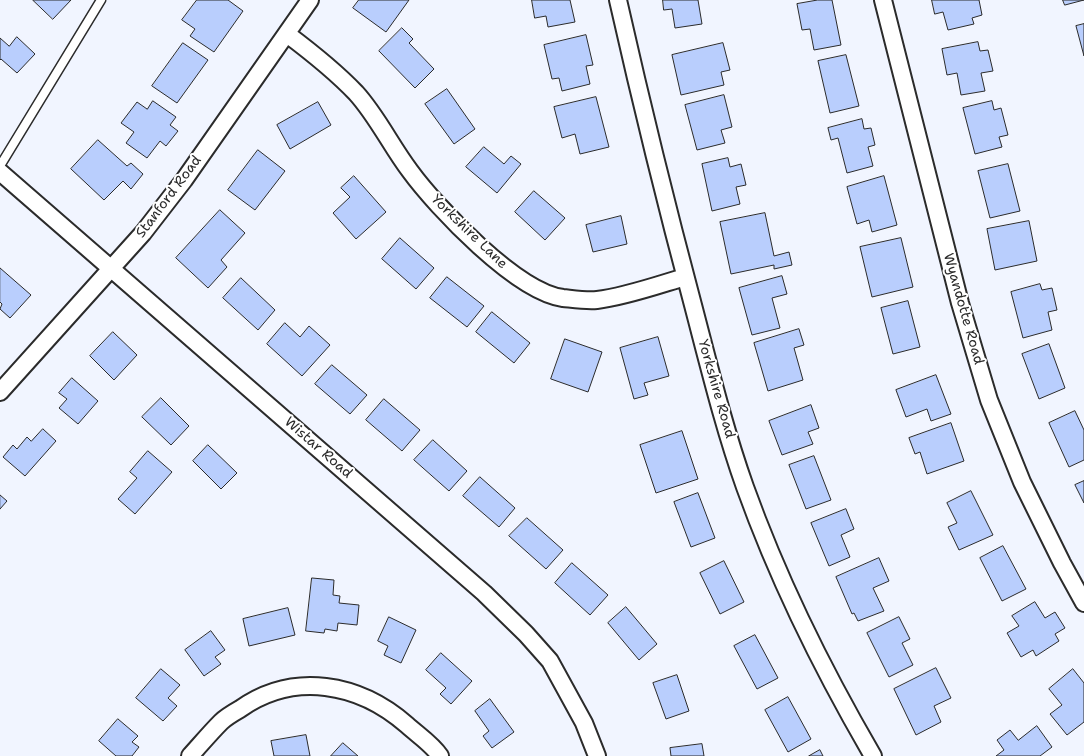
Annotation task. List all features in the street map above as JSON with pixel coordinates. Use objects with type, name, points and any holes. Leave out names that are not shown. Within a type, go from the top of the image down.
[{"type":"street","name":"Stanford Road","points":[[4,381],[144,233],[184,180],[310,0]]},
{"type":"street","name":"Yorkshire Road","points":[[618,0],[685,277],[719,406],[744,486],[765,539],[812,643],[873,756]]},
{"type":"street","name":"Wyandotte Road","points":[[883,0],[960,303],[989,400],[1022,482],[1084,603]]},
{"type":"street","name":"Yorkshire Lane","points":[[287,34],[329,67],[356,94],[410,172],[445,214],[496,262],[528,283],[561,298],[596,300],[685,277]]},
{"type":"street","name":"Wistar Road","points":[[0,172],[469,580],[526,634],[550,661],[584,724],[597,756]]},
{"type":"street","points":[[190,756],[222,721],[248,703],[269,693],[294,686],[323,686],[346,691],[373,701],[398,718],[440,756]]},
{"type":"lane","points":[[0,166],[101,0]]},
{"type":"building","points":[[33,0],[71,0],[53,19]]},
{"type":"building","points":[[197,0],[228,0],[243,11],[214,52],[190,36],[195,29],[182,20]]},
{"type":"building","points":[[359,0],[409,0],[386,32],[353,8]]},
{"type":"building","points":[[532,0],[570,0],[575,22],[548,27],[546,16],[535,18]]},
{"type":"building","points":[[663,0],[698,0],[702,24],[675,28],[672,9],[664,10]]},
{"type":"building","points":[[818,0],[832,0],[841,45],[814,50],[810,29],[802,30],[797,4]]},
{"type":"building","points":[[932,0],[979,0],[982,15],[972,18],[974,24],[948,30],[943,12],[935,14]]},
{"type":"building","points":[[1063,0],[1084,0],[1065,5]]},
{"type":"building","points":[[1084,24],[1084,56],[1076,26]]},
{"type":"building","points":[[402,28],[413,39],[409,43],[434,69],[415,88],[379,51]]},
{"type":"building","points":[[586,35],[593,65],[586,66],[590,84],[562,91],[559,78],[552,79],[544,45]]},
{"type":"building","points":[[17,37],[35,54],[17,73],[0,60],[0,38],[9,46]]},
{"type":"building","points":[[978,42],[980,51],[988,50],[993,71],[981,73],[985,91],[961,95],[957,73],[947,75],[942,49]]},
{"type":"building","points":[[183,43],[208,60],[177,103],[152,86]]},
{"type":"building","points":[[723,43],[730,70],[721,72],[724,85],[681,95],[672,55]]},
{"type":"building","points":[[846,55],[859,106],[830,113],[818,61]]},
{"type":"building","points":[[447,89],[475,129],[454,144],[425,104]]},
{"type":"building","points":[[724,95],[732,127],[721,130],[725,143],[697,150],[685,105]]},
{"type":"building","points":[[596,97],[609,147],[580,154],[575,134],[562,138],[554,107]]},
{"type":"building","points":[[153,101],[176,117],[170,125],[178,131],[166,146],[160,141],[147,158],[126,143],[134,132],[121,123],[137,102],[147,109]]},
{"type":"building","points":[[992,101],[994,110],[1001,108],[1008,135],[999,137],[1002,147],[975,154],[963,108]]},
{"type":"building","points":[[318,102],[331,125],[290,149],[277,125]]},
{"type":"building","points":[[862,119],[864,129],[871,128],[875,145],[868,147],[873,166],[847,173],[838,138],[831,140],[828,128]]},
{"type":"building","points":[[98,140],[127,166],[131,163],[143,174],[131,189],[123,181],[104,200],[71,169]]},
{"type":"building","points":[[484,147],[504,164],[511,156],[521,164],[497,193],[466,167]]},
{"type":"building","points":[[258,150],[285,171],[255,210],[228,190]]},
{"type":"building","points":[[728,158],[730,167],[741,164],[746,185],[736,187],[740,204],[712,211],[702,164]]},
{"type":"building","points":[[1008,164],[1020,211],[990,218],[978,171]]},
{"type":"building","points":[[354,176],[386,212],[356,239],[333,213],[350,197],[341,188]]},
{"type":"building","points":[[884,176],[897,225],[872,232],[869,220],[857,224],[847,187]]},
{"type":"building","points":[[534,191],[565,218],[545,240],[515,212]]},
{"type":"building","points":[[220,210],[245,233],[221,260],[227,267],[208,288],[176,258]]},
{"type":"building","points":[[765,213],[774,256],[789,252],[792,265],[774,269],[774,265],[731,274],[720,222]]},
{"type":"building","points":[[621,216],[627,244],[593,252],[586,225]]},
{"type":"building","points":[[1029,221],[1037,261],[995,270],[987,229]]},
{"type":"building","points":[[400,238],[434,268],[416,289],[382,259]]},
{"type":"building","points":[[901,238],[913,287],[872,297],[860,247]]},
{"type":"building","points":[[0,268],[31,295],[10,318],[0,309],[2,304],[0,302]]},
{"type":"building","points":[[782,276],[787,294],[772,298],[780,328],[752,335],[739,288]]},
{"type":"building","points":[[447,277],[484,306],[467,327],[430,298]]},
{"type":"building","points":[[241,278],[275,310],[258,330],[223,298]]},
{"type":"building","points":[[1040,284],[1042,290],[1052,288],[1057,310],[1048,312],[1052,330],[1023,338],[1011,292]]},
{"type":"building","points":[[908,301],[920,347],[893,354],[881,308]]},
{"type":"building","points":[[492,312],[530,343],[514,363],[476,332]]},
{"type":"building","points":[[285,323],[300,337],[309,326],[330,345],[302,376],[267,344]]},
{"type":"building","points":[[799,329],[804,345],[794,348],[803,380],[768,391],[754,343]]},
{"type":"building","points":[[113,332],[137,355],[114,380],[90,356]]},
{"type":"building","points":[[658,337],[669,376],[644,383],[648,395],[634,399],[620,348]]},
{"type":"building","points":[[565,339],[602,352],[588,392],[551,379]]},
{"type":"building","points":[[1049,344],[1065,388],[1039,399],[1022,354]]},
{"type":"building","points":[[332,365],[367,395],[350,414],[315,384]]},
{"type":"building","points":[[936,375],[951,414],[931,421],[927,409],[906,417],[896,390]]},
{"type":"building","points":[[72,378],[98,401],[78,424],[59,408],[67,399],[59,393]]},
{"type":"building","points":[[161,398],[189,426],[171,445],[142,417]]},
{"type":"building","points":[[384,399],[420,430],[402,451],[366,420]]},
{"type":"building","points":[[811,405],[819,428],[808,432],[813,444],[782,455],[769,421]]},
{"type":"building","points":[[1075,411],[1084,430],[1084,460],[1069,467],[1049,423]]},
{"type":"building","points":[[951,423],[964,461],[927,474],[920,452],[915,454],[909,438]]},
{"type":"building","points":[[43,429],[56,441],[25,476],[3,457],[13,445],[17,449],[27,437],[31,441]]},
{"type":"building","points":[[682,431],[698,479],[656,493],[640,445]]},
{"type":"building","points":[[433,440],[467,471],[449,491],[414,460]]},
{"type":"building","points":[[208,445],[237,473],[221,489],[193,461]]},
{"type":"building","points":[[148,451],[172,472],[135,514],[118,499],[137,478],[130,472]]},
{"type":"building","points":[[814,456],[831,500],[806,509],[789,465]]},
{"type":"building","points":[[480,477],[515,508],[499,527],[463,496]]},
{"type":"building","points":[[1084,481],[1084,503],[1075,485]]},
{"type":"building","points":[[971,491],[993,535],[959,550],[948,527],[957,523],[947,503]]},
{"type":"building","points":[[698,493],[715,538],[691,547],[674,502]]},
{"type":"building","points":[[0,495],[7,501],[0,509]]},
{"type":"building","points":[[846,509],[854,529],[841,535],[850,557],[829,566],[811,523]]},
{"type":"building","points":[[527,518],[563,550],[546,569],[509,536]]},
{"type":"building","points":[[1003,546],[1026,589],[1002,601],[980,558]]},
{"type":"building","points":[[879,558],[889,581],[873,588],[884,611],[858,621],[854,613],[852,614],[836,577]]},
{"type":"building","points":[[724,561],[744,602],[720,614],[700,573]]},
{"type":"building","points":[[572,563],[608,595],[590,615],[555,583]]},
{"type":"building","points":[[312,578],[334,580],[333,595],[340,596],[339,603],[359,605],[357,625],[338,623],[337,631],[325,629],[324,633],[306,631]]},
{"type":"building","points":[[1035,602],[1045,618],[1055,612],[1065,628],[1055,634],[1059,641],[1036,656],[1033,650],[1021,657],[1007,633],[1019,626],[1012,616]]},
{"type":"building","points":[[626,607],[657,644],[639,660],[608,623]]},
{"type":"building","points":[[288,608],[295,635],[249,646],[243,619]]},
{"type":"building","points":[[389,617],[416,630],[401,663],[384,655],[388,646],[378,641]]},
{"type":"building","points":[[899,617],[910,639],[902,643],[913,665],[889,677],[867,633]]},
{"type":"building","points":[[211,631],[225,650],[215,657],[221,664],[204,676],[185,650]]},
{"type":"building","points":[[755,635],[778,678],[757,689],[734,646]]},
{"type":"building","points":[[441,653],[472,681],[451,704],[440,694],[446,688],[426,670]]},
{"type":"building","points":[[936,668],[951,698],[934,706],[941,722],[916,735],[894,689]]},
{"type":"building","points":[[161,669],[180,685],[168,698],[177,706],[163,721],[136,698]]},
{"type":"building","points":[[1073,669],[1084,683],[1084,722],[1067,735],[1050,714],[1062,705],[1049,689]]},
{"type":"building","points":[[677,675],[689,711],[666,719],[653,683]]},
{"type":"building","points":[[788,697],[811,739],[788,752],[765,710]]},
{"type":"building","points":[[490,699],[514,732],[492,748],[483,736],[489,731],[475,711]]},
{"type":"building","points":[[118,719],[138,736],[132,742],[139,747],[132,756],[116,756],[99,741]]},
{"type":"building","points":[[1037,726],[1052,747],[1040,756],[996,756],[1004,750],[997,740],[1010,730],[1018,740]]},
{"type":"building","points":[[306,735],[310,756],[274,756],[271,741]]},
{"type":"building","points":[[343,743],[358,756],[331,756]]},
{"type":"building","points":[[702,744],[704,756],[671,756],[670,748]]},
{"type":"building","points":[[820,750],[823,756],[809,756]]}]
